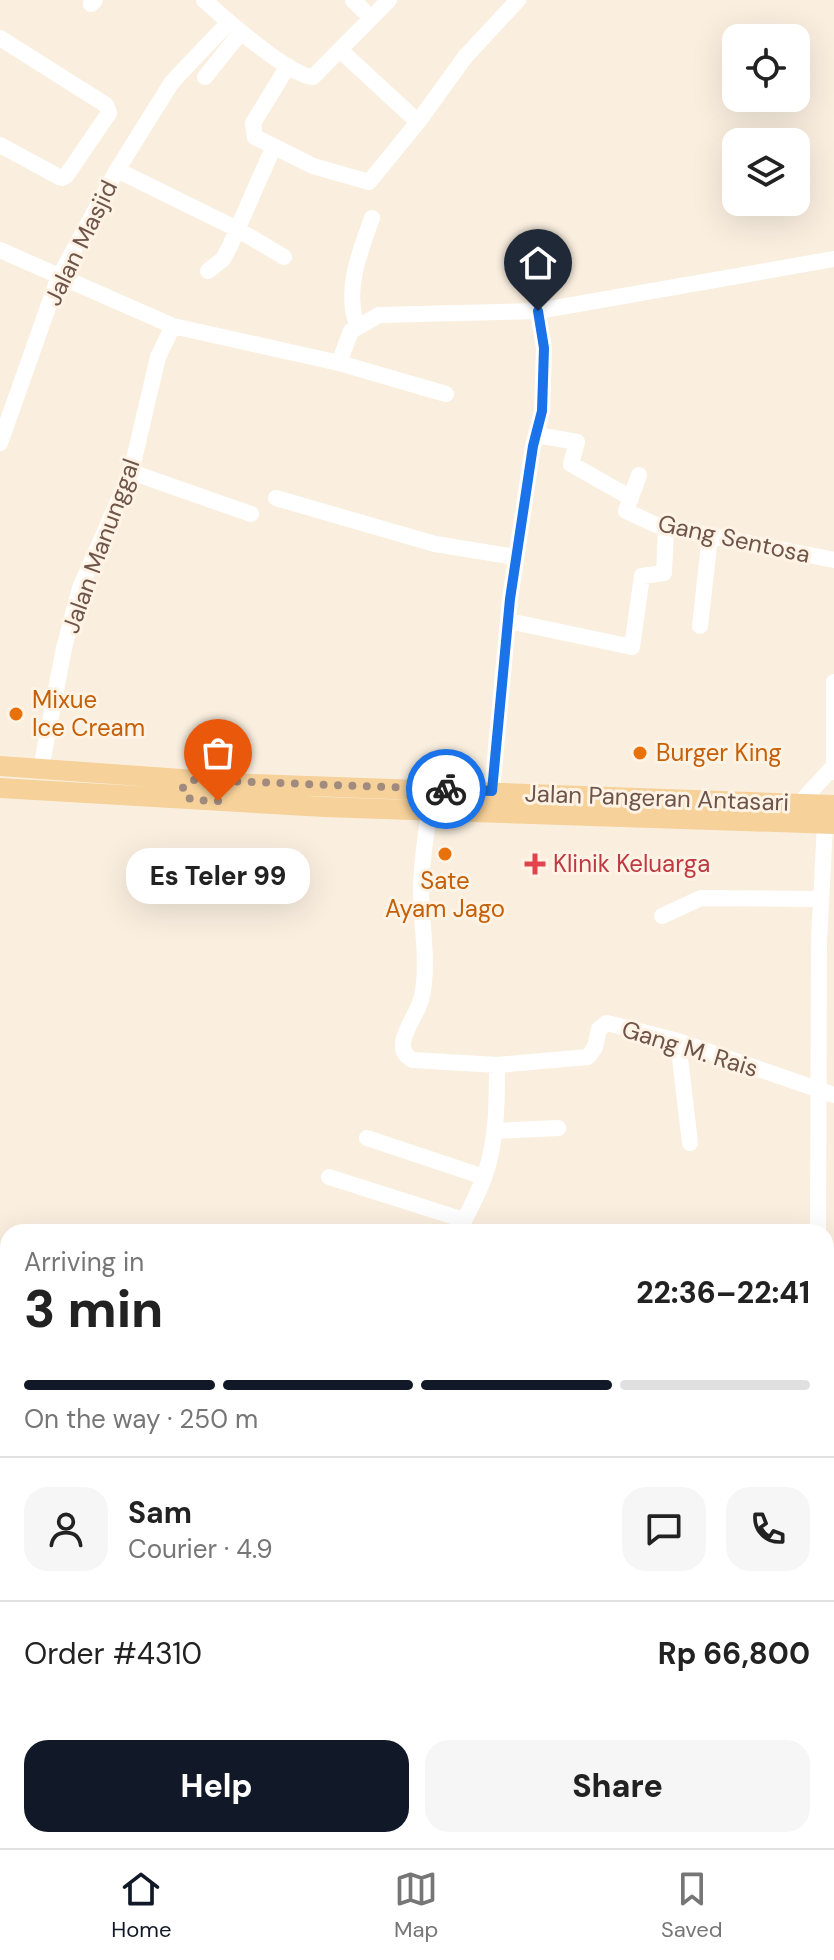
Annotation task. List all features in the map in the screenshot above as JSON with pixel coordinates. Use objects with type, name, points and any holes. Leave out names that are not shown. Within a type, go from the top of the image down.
[{"type":"main road","name":"Jalan Pangeran Antasari","points":[[0,766],[41,769],[167,789]]},
{"type":"main road","name":"Jalan Pangeran Antasari","points":[[0,788],[492,791],[799,804],[831,818]]},
{"type":"main road","name":"Jalan Pangeran Antasari","points":[[193,790],[429,810],[831,818]]},
{"type":"street","points":[[204,0],[300,75],[313,77],[389,0]]},
{"type":"street","points":[[353,0],[371,18]]},
{"type":"street","points":[[288,66],[253,123],[255,137],[313,166],[369,182],[465,57],[518,0]]},
{"type":"street","points":[[205,77],[235,27]]},
{"type":"street","points":[[117,170],[172,82],[235,27]]},
{"type":"street","points":[[0,38],[106,105],[109,113],[66,176],[61,178],[0,145]]},
{"type":"street","points":[[340,50],[418,122]]},
{"type":"street","points":[[208,271],[223,259],[273,148]]},
{"type":"street","name":"Jalan Masjid","points":[[0,443],[58,279],[117,170],[237,229],[284,257]]},
{"type":"street","points":[[357,325],[352,311],[353,280],[372,218]]},
{"type":"street","points":[[0,250],[58,279],[173,326],[339,363],[446,394]]},
{"type":"street","points":[[339,363],[346,340],[357,325],[379,315],[538,311],[834,259]]},
{"type":"street","points":[[492,791],[516,557],[542,411],[544,369],[538,311]]},
{"type":"street","name":"Jalan Manunggal","points":[[41,769],[64,648],[80,588],[131,472],[158,357],[173,326]]},
{"type":"street","points":[[536,435],[577,442],[571,464],[631,498]]},
{"type":"street","points":[[131,472],[251,514]]},
{"type":"street","name":"Gang Sentosa","points":[[639,475],[626,511],[632,516],[666,527],[834,560]]},
{"type":"street","points":[[276,498],[435,544],[516,557]]},
{"type":"street","points":[[509,621],[632,647],[642,576],[664,573],[666,527]]},
{"type":"street","points":[[700,626],[710,536]]},
{"type":"street","points":[[799,804],[833,770],[834,682]]},
{"type":"street","name":"Gang M. Rais","points":[[429,810],[421,887],[423,994],[401,1049],[413,1060],[497,1065],[588,1057],[595,1047],[599,1029],[607,1023],[678,1041],[834,1095]]},
{"type":"street","points":[[818,1224],[817,1090],[827,943],[821,899],[831,818]]},
{"type":"street","points":[[662,916],[701,898],[821,899]]},
{"type":"street","points":[[678,1041],[690,1143]]},
{"type":"street","points":[[462,1224],[484,1177],[495,1131],[497,1065]]},
{"type":"street","points":[[495,1131],[558,1128]]},
{"type":"street","points":[[367,1138],[484,1177]]},
{"type":"street","points":[[329,1177],[456,1224]]},
{"type":"way so far","points":[[218,801],[189,799],[181,791],[188,781],[193,780],[446,789]]},
{"type":"place","name":"Mixue Ice Cream","points":[[16,714]]},
{"type":"place","name":"Burger King","points":[[640,753]]},
{"type":"place","name":"Es Teler 99","points":[[218,801]]},
{"type":"place","name":"Sate Ayam Jago","points":[[445,854]]},
{"type":"place","name":"Klinik Keluarga","points":[[535,864]]},
{"type":"route","points":[[446,789],[492,791],[510,599],[525,493],[542,411],[544,348],[538,311]]}]
